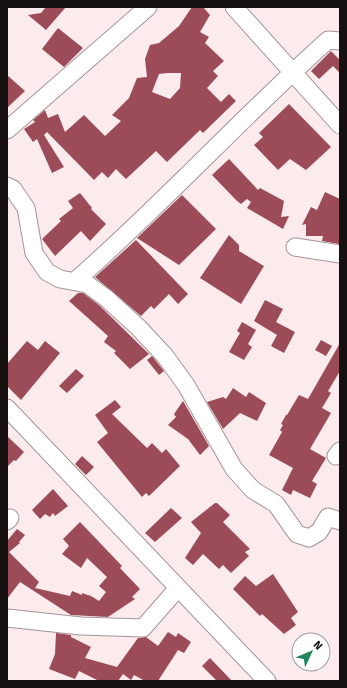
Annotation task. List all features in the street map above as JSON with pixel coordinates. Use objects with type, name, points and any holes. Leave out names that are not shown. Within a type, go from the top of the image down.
[{"type":"street","points":[[7,130],[148,7]]},
{"type":"street","points":[[234,7],[291,73],[340,125]]},
{"type":"street","points":[[75,281],[127,235],[291,73],[328,40],[340,41]]},
{"type":"street","points":[[7,186],[13,188],[26,208],[34,253],[47,272],[60,279],[87,284],[106,298],[166,356],[186,385],[234,469],[253,490],[276,504],[297,534],[309,538],[319,532],[328,516],[340,521]]},
{"type":"street","points":[[295,247],[340,254]]},
{"type":"street","points":[[7,408],[267,681]]},
{"type":"street","points":[[7,618],[81,626],[143,628],[178,588]]},
{"type":"building","points":[[46,7],[66,7],[46,30],[28,15],[41,13]]},
{"type":"building","points":[[192,7],[203,7],[210,15],[200,32],[209,37],[205,43],[224,61],[213,71],[218,76],[207,88],[221,102],[229,94],[236,101],[203,133],[200,130],[167,162],[156,151],[126,179],[116,169],[108,178],[102,172],[94,180],[47,132],[44,135],[64,167],[52,173],[37,139],[33,142],[24,129],[35,122],[33,120],[45,110],[48,118],[58,114],[65,132],[84,115],[105,136],[121,121],[112,115],[129,98],[137,78],[147,77],[145,59],[150,45],[159,43],[179,26]],"holes":[[[181,73],[180,88],[170,99],[152,92],[159,74]]]},
{"type":"building","points":[[58,28],[83,48],[64,67],[42,49]]},
{"type":"building","points":[[331,51],[340,60],[340,73],[333,66],[319,79],[311,71]]},
{"type":"building","points":[[7,75],[25,91],[7,108]]},
{"type":"building","points":[[289,104],[331,147],[306,170],[290,159],[278,170],[254,145],[263,137],[259,133]]},
{"type":"building","points":[[229,159],[258,190],[260,188],[284,201],[281,217],[289,216],[283,229],[247,208],[251,202],[247,199],[241,204],[212,175]]},
{"type":"building","points":[[325,192],[340,199],[339,244],[322,241],[323,236],[306,236],[306,224],[302,225],[311,207],[317,210]]},
{"type":"building","points":[[80,193],[92,208],[91,209],[106,224],[90,241],[81,231],[55,256],[42,239],[61,221],[59,219],[73,208],[68,201]]},
{"type":"building","points":[[182,195],[216,229],[179,265],[137,238]]},
{"type":"building","points":[[229,235],[239,245],[239,251],[264,266],[241,304],[200,278]]},
{"type":"building","points":[[136,240],[188,294],[178,304],[169,294],[154,309],[151,306],[141,316],[95,277]]},
{"type":"building","points":[[78,293],[83,293],[100,306],[149,354],[130,369],[114,353],[116,351],[104,342],[108,336],[69,301]]},
{"type":"building","points":[[265,300],[283,309],[276,322],[295,332],[284,353],[271,346],[277,335],[254,321]]},
{"type":"building","points":[[242,322],[256,330],[248,344],[252,347],[244,360],[229,352],[240,333],[237,331]]},
{"type":"building","points":[[321,340],[332,346],[326,356],[315,350]]},
{"type":"building","points":[[27,341],[38,350],[45,341],[60,353],[21,400],[7,386],[7,364]]},
{"type":"building","points":[[340,343],[340,371],[328,391],[331,393],[322,408],[331,413],[310,449],[326,458],[312,481],[317,484],[310,498],[293,490],[291,495],[282,490],[293,468],[269,455],[282,432],[280,430],[283,425],[281,424],[286,415],[299,395],[308,399]]},
{"type":"building","points":[[152,356],[164,371],[159,375],[147,360]]},
{"type":"building","points":[[76,369],[84,376],[67,393],[59,386]]},
{"type":"building","points":[[233,388],[246,397],[249,392],[266,403],[257,421],[240,413],[223,429],[207,402],[223,397],[226,399]]},
{"type":"building","points":[[115,400],[121,407],[112,414],[147,448],[152,443],[162,453],[166,449],[180,466],[149,496],[146,493],[142,497],[97,442],[108,433],[95,415]]},
{"type":"building","points":[[183,401],[209,446],[200,455],[188,439],[168,425],[176,417],[174,414]]},
{"type":"building","points":[[7,436],[24,452],[16,461],[14,460],[7,467]]},
{"type":"building","points":[[82,456],[94,467],[86,475],[75,464]]},
{"type":"building","points":[[53,489],[68,506],[55,516],[53,513],[50,517],[45,514],[40,519],[32,510]]},
{"type":"building","points":[[217,503],[230,515],[223,522],[250,549],[245,552],[249,556],[231,573],[223,565],[219,569],[203,554],[193,565],[185,558],[201,533],[191,522]]},
{"type":"building","points":[[171,508],[182,518],[155,542],[145,533]]},
{"type":"building","points":[[80,522],[122,566],[120,568],[140,589],[132,597],[135,599],[108,617],[71,615],[20,582],[7,599],[7,541],[17,529],[25,535],[19,542],[20,543],[9,552],[39,582],[35,588],[70,596],[72,591],[82,595],[82,593],[99,601],[106,592],[99,586],[107,577],[87,558],[81,568],[62,554],[69,546],[63,539]]},
{"type":"building","points":[[273,574],[298,612],[291,618],[296,625],[284,634],[262,614],[260,616],[233,589],[245,576],[256,586]]},
{"type":"building","points":[[168,632],[176,637],[178,633],[191,642],[184,653],[178,650],[158,681],[145,681],[134,675],[131,680],[123,674],[118,681],[99,681],[79,671],[75,679],[49,669],[55,654],[56,633],[71,635],[71,637],[91,647],[85,658],[117,667],[138,638],[146,637],[158,646]]},
{"type":"building","points":[[210,658],[232,681],[217,681],[202,666]]}]
